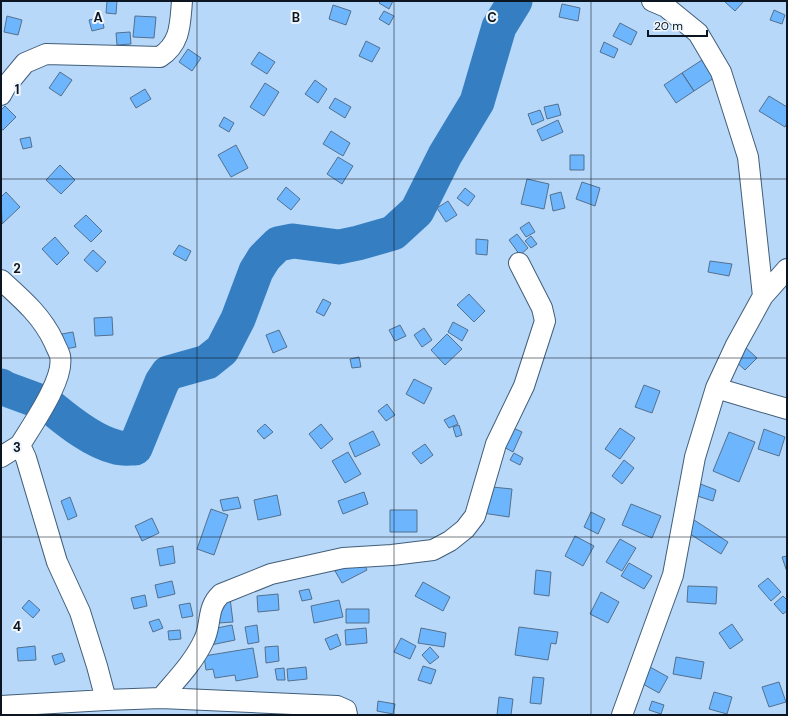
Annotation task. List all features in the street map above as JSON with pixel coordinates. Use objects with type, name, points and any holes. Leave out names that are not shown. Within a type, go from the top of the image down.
[{"type":"street","points":[[1,95],[6,86],[25,63],[46,54],[160,57],[170,51],[179,34],[182,1]]},
{"type":"street","points":[[652,1],[666,7],[698,33],[721,72],[748,157],[763,296]]},
{"type":"street","points":[[161,698],[198,651],[205,639],[212,607],[215,600],[221,594],[271,574],[343,558],[392,555],[433,550],[450,542],[465,530],[475,516],[496,444],[524,386],[545,321],[542,308],[519,263]]},
{"type":"street","points":[[622,715],[673,575],[695,457],[716,388],[736,345],[763,296],[787,269]]},
{"type":"street","points":[[1,280],[34,310],[49,330],[60,357],[58,375],[41,412],[20,445],[1,457]]},
{"type":"street","points":[[716,388],[787,409]]},
{"type":"street","points":[[20,445],[26,458],[57,562],[80,612],[106,700]]},
{"type":"street","points":[[1,706],[161,698],[337,706],[346,710],[346,715]]},
{"type":"building","points":[[107,1],[117,1],[116,14],[106,13]]},
{"type":"building","points":[[381,1],[393,1],[389,9],[379,3]]},
{"type":"building","points":[[724,1],[744,1],[735,11]]},
{"type":"building","points":[[562,4],[580,8],[578,21],[559,17]]},
{"type":"building","points":[[333,5],[351,11],[346,25],[329,19]]},
{"type":"building","points":[[774,10],[785,15],[782,24],[770,20]]},
{"type":"building","points":[[384,11],[394,16],[389,25],[379,19]]},
{"type":"building","points":[[7,16],[22,20],[18,35],[4,32]]},
{"type":"building","points":[[135,16],[156,17],[154,38],[133,37]]},
{"type":"building","points":[[102,17],[104,28],[92,31],[89,20]]},
{"type":"building","points":[[620,23],[637,32],[631,45],[613,36]]},
{"type":"building","points":[[130,32],[131,44],[117,45],[116,33]]},
{"type":"building","points":[[366,41],[380,48],[372,62],[359,56]]},
{"type":"building","points":[[604,42],[618,49],[614,58],[600,52]]},
{"type":"building","points":[[188,49],[201,58],[192,71],[179,62]]},
{"type":"building","points":[[259,52],[275,62],[267,74],[251,64]]},
{"type":"building","points":[[702,60],[714,78],[694,91],[682,73]]},
{"type":"building","points":[[60,72],[72,80],[61,96],[49,88]]},
{"type":"building","points":[[682,73],[694,91],[676,103],[664,85]]},
{"type":"building","points":[[315,80],[327,89],[318,103],[305,94]]},
{"type":"building","points":[[265,83],[279,92],[264,116],[250,107]]},
{"type":"building","points":[[145,89],[151,99],[136,108],[130,98]]},
{"type":"building","points":[[769,96],[787,107],[787,123],[785,127],[759,111]]},
{"type":"building","points":[[335,98],[351,107],[345,118],[329,108]]},
{"type":"building","points":[[558,104],[561,115],[547,119],[544,107]]},
{"type":"building","points":[[5,106],[16,117],[3,130],[1,129],[1,110]]},
{"type":"building","points":[[540,110],[544,120],[532,125],[528,114]]},
{"type":"building","points":[[224,117],[234,123],[229,132],[219,126]]},
{"type":"building","points":[[558,120],[563,132],[542,141],[537,130]]},
{"type":"building","points":[[331,131],[350,143],[343,156],[323,144]]},
{"type":"building","points":[[30,137],[32,147],[23,149],[20,139]]},
{"type":"building","points":[[236,145],[248,168],[231,177],[218,155]]},
{"type":"building","points":[[570,155],[584,155],[584,170],[570,170]]},
{"type":"building","points":[[338,157],[353,166],[342,184],[327,174]]},
{"type":"building","points":[[60,165],[75,180],[61,194],[46,180]]},
{"type":"building","points":[[527,179],[549,184],[544,209],[521,204]]},
{"type":"building","points":[[582,182],[600,188],[595,206],[576,199]]},
{"type":"building","points":[[286,187],[300,199],[291,210],[277,199]]},
{"type":"building","points":[[465,188],[475,196],[468,206],[457,198]]},
{"type":"building","points":[[6,192],[20,207],[2,224],[1,197]]},
{"type":"building","points":[[561,192],[565,208],[553,211],[550,195]]},
{"type":"building","points":[[448,201],[457,215],[446,222],[437,208]]},
{"type":"building","points":[[86,215],[102,231],[91,242],[74,226]]},
{"type":"building","points":[[529,222],[535,232],[526,237],[520,228]]},
{"type":"building","points":[[517,234],[528,248],[520,255],[509,240]]},
{"type":"building","points":[[531,236],[537,244],[531,248],[525,241]]},
{"type":"building","points":[[55,237],[69,253],[57,265],[42,249]]},
{"type":"building","points":[[476,239],[488,240],[487,255],[476,254]]},
{"type":"building","points":[[179,245],[191,251],[186,261],[173,254]]},
{"type":"building","points":[[93,250],[106,262],[97,272],[84,260]]},
{"type":"building","points":[[710,261],[732,264],[729,276],[708,272]]},
{"type":"building","points":[[469,294],[485,311],[474,322],[457,305]]},
{"type":"building","points":[[323,299],[331,303],[324,316],[316,312]]},
{"type":"building","points":[[112,317],[113,335],[95,336],[94,318]]},
{"type":"building","points":[[453,322],[468,330],[462,341],[448,332]]},
{"type":"building","points":[[400,325],[406,336],[395,341],[389,330]]},
{"type":"building","points":[[424,328],[432,340],[422,347],[414,335]]},
{"type":"building","points":[[279,330],[287,347],[273,353],[266,335]]},
{"type":"building","points":[[73,332],[76,347],[65,349],[62,334]]},
{"type":"building","points":[[447,334],[462,349],[445,365],[431,350]]},
{"type":"building","points":[[744,346],[757,358],[745,370],[733,359]]},
{"type":"building","points":[[359,357],[361,367],[352,368],[350,359]]},
{"type":"building","points":[[414,379],[432,388],[424,404],[406,394]]},
{"type":"building","points":[[644,385],[660,391],[652,413],[635,407]]},
{"type":"building","points":[[387,404],[395,415],[386,421],[378,411]]},
{"type":"building","points":[[454,415],[458,424],[449,428],[444,420]]},
{"type":"building","points":[[265,424],[273,432],[264,439],[257,431]]},
{"type":"building","points":[[321,424],[333,439],[321,449],[309,434]]},
{"type":"building","points":[[459,425],[462,435],[456,437],[453,427]]},
{"type":"building","points":[[509,426],[522,432],[513,452],[500,445]]},
{"type":"building","points":[[620,428],[635,438],[620,459],[605,449]]},
{"type":"building","points":[[764,429],[785,437],[779,456],[758,449]]},
{"type":"building","points":[[373,431],[380,445],[355,457],[349,443]]},
{"type":"building","points":[[729,432],[755,442],[739,482],[713,471]]},
{"type":"building","points":[[425,444],[433,455],[421,464],[412,453]]},
{"type":"building","points":[[348,452],[361,474],[345,483],[332,461]]},
{"type":"building","points":[[514,453],[523,458],[520,465],[510,460]]},
{"type":"building","points":[[624,460],[634,468],[622,484],[612,476]]},
{"type":"building","points":[[698,483],[716,490],[713,501],[694,495]]},
{"type":"building","points":[[492,487],[512,489],[509,517],[483,513],[484,501],[490,502]]},
{"type":"building","points":[[364,492],[368,504],[343,514],[338,501]]},
{"type":"building","points":[[277,495],[281,515],[258,520],[254,500]]},
{"type":"building","points":[[70,497],[77,516],[68,520],[61,501]]},
{"type":"building","points":[[238,497],[241,508],[223,511],[220,500]]},
{"type":"building","points":[[631,504],[661,516],[652,538],[622,525]]},
{"type":"building","points":[[211,509],[228,515],[214,555],[197,549]]},
{"type":"building","points":[[390,510],[417,510],[417,532],[390,532]]},
{"type":"building","points":[[591,512],[605,519],[598,534],[584,527]]},
{"type":"building","points":[[152,518],[159,533],[142,541],[135,526]]},
{"type":"building","points":[[691,518],[728,542],[721,554],[684,530]]},
{"type":"building","points":[[575,536],[594,546],[583,566],[565,556]]},
{"type":"building","points":[[620,539],[636,548],[622,571],[606,562]]},
{"type":"building","points":[[173,546],[175,563],[160,566],[157,549]]},
{"type":"building","points":[[787,556],[787,572],[782,557]]},
{"type":"building","points":[[361,558],[367,570],[342,583],[335,571]]},
{"type":"building","points":[[629,563],[652,576],[644,589],[621,576]]},
{"type":"building","points":[[536,570],[551,572],[549,596],[534,594]]},
{"type":"building","points":[[768,578],[781,592],[771,601],[758,586]]},
{"type":"building","points":[[172,581],[175,594],[158,598],[155,585]]},
{"type":"building","points":[[423,582],[450,597],[443,611],[415,596]]},
{"type":"building","points":[[688,586],[717,587],[716,604],[687,602]]},
{"type":"building","points":[[309,589],[312,599],[302,601],[299,591]]},
{"type":"building","points":[[601,592],[619,602],[608,623],[590,614]]},
{"type":"building","points":[[278,594],[279,610],[258,612],[257,596]]},
{"type":"building","points":[[145,595],[147,606],[134,609],[131,598]]},
{"type":"building","points":[[783,596],[787,600],[787,611],[783,614],[774,604]]},
{"type":"building","points":[[230,598],[233,622],[219,623],[219,599]]},
{"type":"building","points":[[29,600],[40,610],[33,618],[22,608]]},
{"type":"building","points":[[339,600],[343,617],[314,623],[311,606]]},
{"type":"building","points":[[190,603],[193,616],[182,618],[179,605]]},
{"type":"building","points":[[346,609],[369,609],[369,623],[346,623]]},
{"type":"building","points":[[159,619],[163,628],[153,632],[149,622]]},
{"type":"building","points":[[732,624],[743,640],[730,649],[719,633]]},
{"type":"building","points":[[232,625],[235,640],[211,645],[207,630]]},
{"type":"building","points":[[257,625],[259,642],[248,644],[245,627]]},
{"type":"building","points":[[519,627],[558,632],[556,644],[551,643],[548,660],[515,655]]},
{"type":"building","points":[[366,628],[367,643],[346,645],[345,630]]},
{"type":"building","points":[[421,628],[446,633],[444,647],[418,643]]},
{"type":"building","points":[[180,630],[181,639],[169,640],[168,631]]},
{"type":"building","points":[[337,634],[341,645],[330,650],[325,639]]},
{"type":"building","points":[[401,638],[416,646],[410,659],[394,652]]},
{"type":"building","points":[[35,646],[36,660],[18,661],[17,648]]},
{"type":"building","points":[[278,646],[279,661],[266,663],[265,647]]},
{"type":"building","points":[[430,647],[439,657],[430,664],[422,655]]},
{"type":"building","points":[[253,648],[258,677],[236,681],[235,675],[215,678],[213,669],[206,670],[204,656]]},
{"type":"building","points":[[62,653],[65,661],[55,665],[52,656]]},
{"type":"building","points":[[676,657],[704,662],[701,679],[673,674]]},
{"type":"building","points":[[423,666],[436,670],[431,684],[418,680]]},
{"type":"building","points":[[306,667],[307,679],[288,681],[287,669]]},
{"type":"building","points":[[650,667],[668,677],[659,693],[641,683]]},
{"type":"building","points":[[284,668],[285,680],[277,680],[275,669]]},
{"type":"building","points":[[533,677],[544,678],[541,704],[530,703]]},
{"type":"building","points":[[779,682],[786,702],[769,707],[762,687]]},
{"type":"building","points":[[714,692],[732,697],[727,714],[709,709]]},
{"type":"building","points":[[499,697],[513,699],[511,715],[497,715]]},
{"type":"building","points":[[378,701],[395,704],[393,714],[377,711]]},
{"type":"building","points":[[652,701],[664,705],[661,714],[649,710]]},
{"type":"waterway","points":[[52,408],[74,426],[99,441],[118,448],[135,448],[162,382],[168,373],[207,362],[222,350],[238,319],[256,271],[264,258],[278,244],[293,241],[339,247],[393,233],[417,211],[445,155],[477,102],[499,27],[515,1]]},
{"type":"waterway","points":[[1,386],[36,400]]}]
